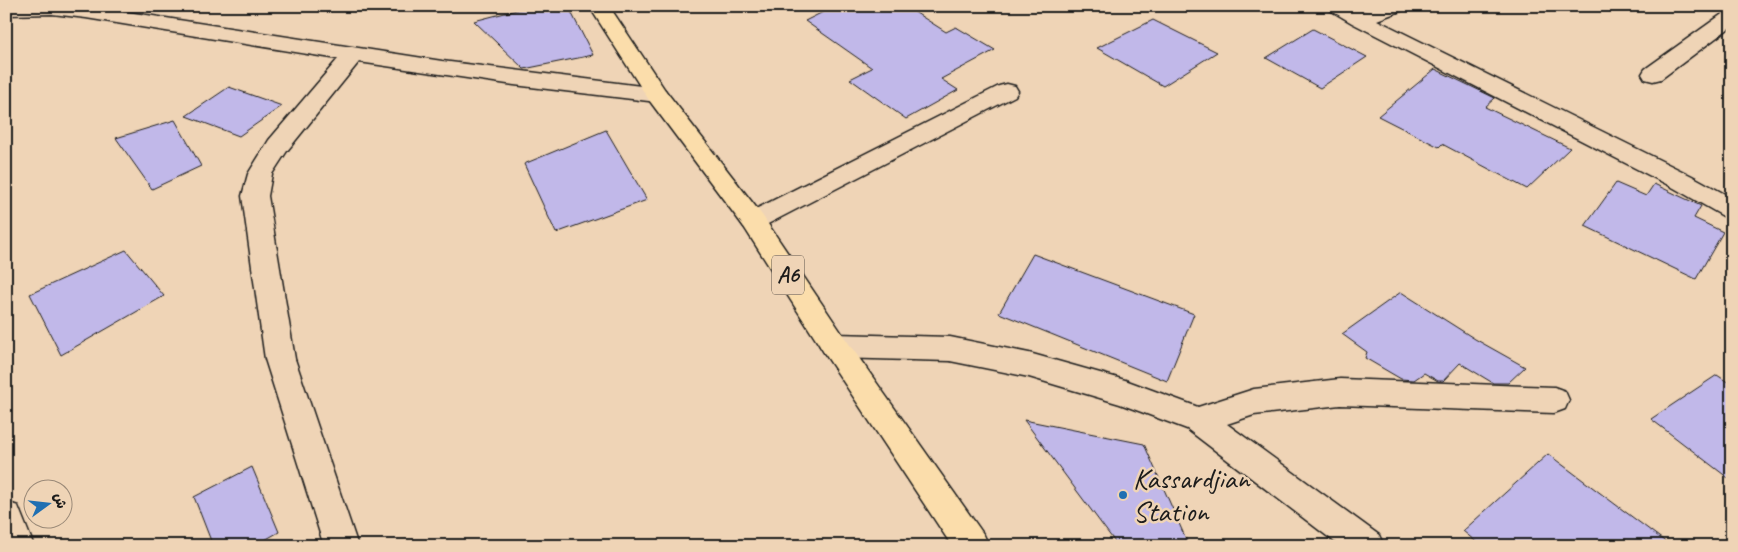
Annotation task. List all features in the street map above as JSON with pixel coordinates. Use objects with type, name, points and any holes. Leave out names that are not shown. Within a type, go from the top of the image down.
[{"type":"highway","name":"A6","points":[[599,6],[657,95],[753,221],[835,346],[972,546]]},
{"type":"street","points":[[1337,6],[1359,20],[1683,182],[1732,210]]},
{"type":"street","points":[[1359,20],[1396,6]]},
{"type":"street","points":[[6,9],[52,8],[86,12],[562,86],[657,95]]},
{"type":"street","points":[[1653,74],[1732,16]]},
{"type":"street","points":[[340,546],[280,359],[256,196],[260,174],[278,146],[353,55]]},
{"type":"street","points":[[753,221],[1007,91]]},
{"type":"street","points":[[835,346],[950,349],[1029,365],[1124,393],[1198,420],[1367,546]]},
{"type":"street","points":[[1198,420],[1254,402],[1340,392],[1554,400]]},
{"type":"street","points":[[6,517],[17,546]]},
{"type":"building","points":[[532,6],[568,6],[593,55],[524,69],[474,21]]},
{"type":"building","points":[[835,6],[905,6],[946,32],[956,27],[995,50],[941,79],[958,90],[906,119],[850,79],[872,68],[805,21]]},
{"type":"building","points":[[1153,20],[1217,52],[1163,86],[1097,48]]},
{"type":"building","points":[[1313,29],[1367,57],[1320,88],[1266,58]]},
{"type":"building","points":[[1435,69],[1495,98],[1485,107],[1570,148],[1527,189],[1442,144],[1439,147],[1378,116]]},
{"type":"building","points":[[229,87],[282,106],[239,136],[186,116]]},
{"type":"building","points":[[175,120],[201,166],[152,189],[116,138]]},
{"type":"building","points":[[606,130],[647,200],[556,233],[524,164]]},
{"type":"building","points":[[1616,183],[1646,196],[1654,184],[1701,206],[1694,218],[1723,232],[1696,279],[1585,226]]},
{"type":"building","points":[[126,250],[164,296],[61,355],[30,294]]},
{"type":"building","points":[[1033,254],[1194,314],[1167,381],[999,313]]},
{"type":"building","points":[[1401,292],[1475,339],[1525,367],[1508,383],[1493,383],[1460,363],[1443,381],[1438,381],[1424,373],[1414,380],[1401,379],[1365,358],[1367,352],[1342,334]]},
{"type":"building","points":[[1717,375],[1732,385],[1732,481],[1651,419]]},
{"type":"building","name":"Kassardjian Station","points":[[1024,420],[1144,444],[1189,546],[1118,546]]},
{"type":"building","points":[[1548,454],[1671,546],[1481,546],[1463,531]]},
{"type":"building","points":[[252,467],[279,532],[254,546],[213,546],[194,497]]},
{"type":"place","name":"Kassardjian Station","points":[[1123,495]]}]
